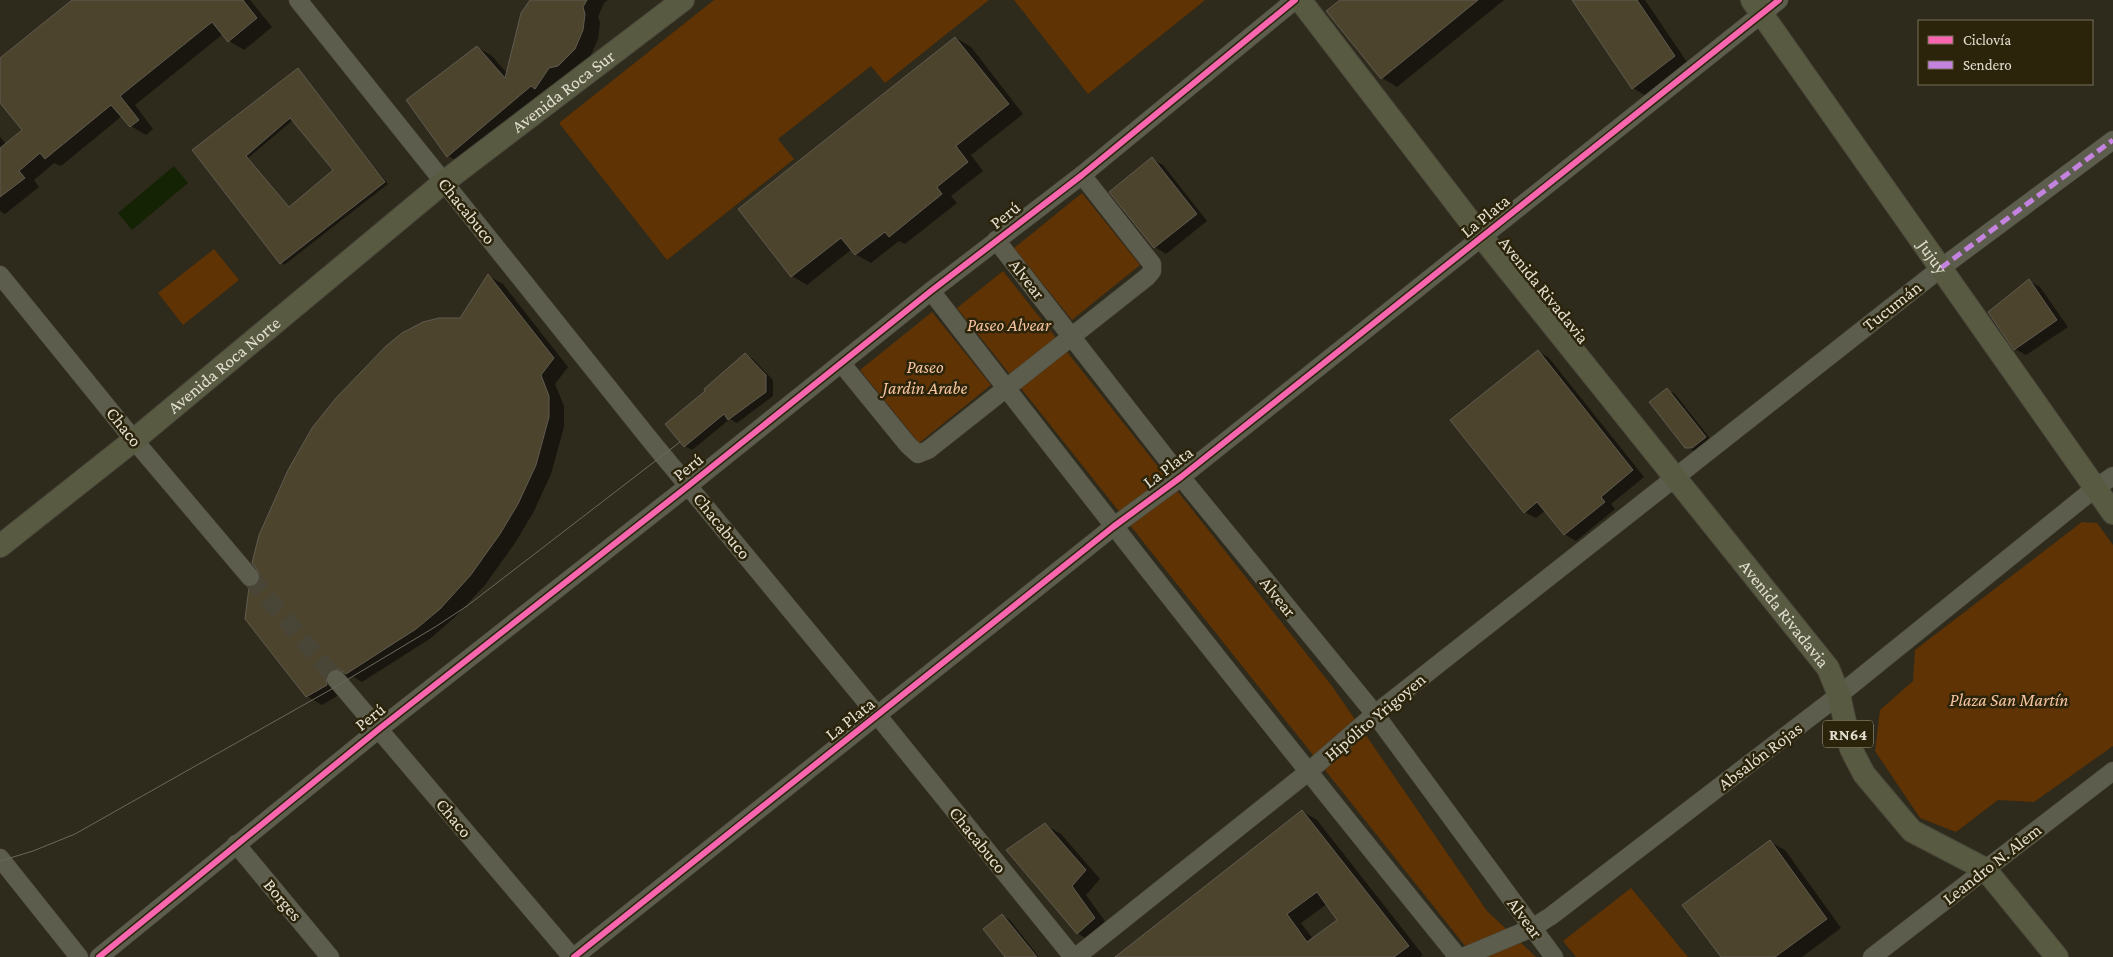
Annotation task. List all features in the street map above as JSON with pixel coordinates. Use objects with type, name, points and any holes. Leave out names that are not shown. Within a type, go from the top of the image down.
[{"type":"main road","name":"Avenida Roca Sur","points":[[444,182],[683,0]]},
{"type":"main road","name":"Avenida Rivadavia","points":[[1300,0],[1482,237],[1828,668],[1838,696],[1856,761],[1864,774],[1905,825],[1919,835],[1986,870],[2057,957]]},
{"type":"main road","name":"Jujuy","points":[[1756,7],[1941,268],[2094,489],[2113,513]]},
{"type":"main road","name":"Avenida Roca Norte","points":[[0,546],[134,440],[444,182]]},
{"type":"street","name":"Chacabuco","points":[[298,0],[688,486],[1074,957]]},
{"type":"street","name":"Perú","points":[[99,957],[378,729],[688,486],[931,291],[1082,175],[1296,0]]},
{"type":"street","name":"La Plata","points":[[573,957],[1113,527],[1181,477],[1482,237],[1756,7],[1779,0]]},
{"type":"street","name":"Tucumán","points":[[1675,478],[1941,268],[2113,140]]},
{"type":"street","points":[[842,364],[908,445],[918,454],[928,450],[1147,277],[1152,271],[1152,264],[1082,175]]},
{"type":"street","name":"Alvear","points":[[996,240],[1181,477],[1375,714],[1554,957]]},
{"type":"street","name":"Chaco","points":[[1,277],[134,440],[250,577]]},
{"type":"street","points":[[931,291],[1113,527],[1458,957]]},
{"type":"street","name":"Absalón Rojas","points":[[1463,957],[1532,928],[1550,916],[1838,696],[2094,489],[2113,476]]},
{"type":"street","name":"Hipólito Yrigoyen","points":[[1074,957],[1308,772],[1375,714],[1675,478]]},
{"type":"street","name":"Chaco","points":[[336,679],[573,957]]},
{"type":"street","name":"Leandro N. Alem","points":[[1872,957],[2113,771]]},
{"type":"street","name":"Borges","points":[[236,844],[330,957]]},
{"type":"street","points":[[0,858],[79,957]]},
{"type":"green space","points":[[714,0],[989,0],[885,83],[871,66],[778,139],[794,159],[667,260],[559,123]]},
{"type":"green space","points":[[1014,0],[1204,0],[1204,1],[1088,94]]},
{"type":"green space","points":[[1082,193],[1140,265],[1072,320],[1014,248]]},
{"type":"green space","points":[[214,249],[239,280],[183,325],[158,293]]},
{"type":"green space","name":"Paseo Alvear","points":[[1003,271],[1332,686],[1487,911],[1536,957],[1474,957],[957,308]]},
{"type":"green space","name":"Paseo Jardin Arabe","points":[[932,312],[991,385],[919,443],[860,370]]},
{"type":"green space","name":"Plaza San Martín","points":[[2082,522],[2097,523],[2113,545],[2113,746],[2034,802],[1998,800],[1956,832],[1920,818],[1875,751],[1880,710],[1913,681],[1915,650]]},
{"type":"green space","points":[[1631,888],[1688,957],[1576,957],[1563,941]]},
{"type":"shaded area","points":[[174,166],[188,183],[132,230],[118,213]]},
{"type":"building","points":[[72,0],[243,0],[257,18],[228,42],[212,22],[120,96],[139,120],[130,127],[111,105],[45,159],[40,153],[19,171],[25,178],[0,197],[0,148],[22,130],[0,103],[0,58]]},
{"type":"building","points":[[530,0],[587,0],[583,7],[585,14],[583,30],[575,49],[558,66],[549,68],[535,89],[531,86],[447,157],[406,100],[477,46],[505,78],[521,13]]},
{"type":"building","points":[[1340,0],[1478,0],[1381,79],[1326,11]]},
{"type":"building","points":[[1572,0],[1637,0],[1675,56],[1632,89]]},
{"type":"building","points":[[955,37],[1009,104],[956,146],[968,162],[937,187],[942,194],[889,237],[885,232],[855,255],[841,238],[791,277],[738,209]]},
{"type":"building","points":[[298,68],[385,182],[280,264],[192,150]],"holes":[[[290,118],[333,170],[289,207],[246,156]]]},
{"type":"building","points":[[1152,157],[1197,214],[1154,248],[1109,192]]},
{"type":"building","points":[[488,274],[554,358],[541,375],[549,396],[549,417],[536,465],[518,504],[500,534],[470,576],[440,609],[416,629],[346,674],[339,669],[330,671],[326,676],[327,685],[306,697],[245,619],[249,587],[256,585],[260,580],[258,571],[252,563],[259,535],[288,470],[312,428],[336,398],[386,346],[402,333],[423,322],[439,318],[460,318]]},
{"type":"building","points":[[2029,279],[2057,320],[2014,350],[1988,312]]},
{"type":"building","points":[[1538,350],[1633,470],[1601,497],[1605,502],[1564,535],[1537,502],[1524,513],[1450,420]]},
{"type":"building","points":[[745,353],[766,375],[766,392],[728,420],[724,414],[684,447],[665,424],[705,391],[704,389]]},
{"type":"building","points":[[1667,388],[1706,437],[1692,448],[1685,448],[1649,402]]},
{"type":"building","points":[[1302,810],[1409,946],[1394,957],[1115,957]],"holes":[[[1317,892],[1337,920],[1307,942],[1287,914]]]},
{"type":"building","points":[[1045,823],[1086,870],[1072,886],[1095,918],[1077,934],[1006,850]]},
{"type":"building","points":[[1770,840],[1827,919],[1775,957],[1721,957],[1682,905]]},
{"type":"building","points":[[1002,914],[1037,957],[1005,957],[983,929]]},
{"type":"tunnel","points":[[250,577],[336,679]]},
{"type":"tram line","points":[[0,861],[33,851],[75,834],[330,690],[435,627],[467,606],[680,442]]},
{"type":"marked path","points":[[1941,268],[2113,140]]},
{"type":"cycle path","points":[[99,957],[379,729],[688,486],[931,291],[1082,175],[1295,0]]},
{"type":"cycle path","points":[[574,957],[1113,527],[1181,477],[1779,0]]}]
